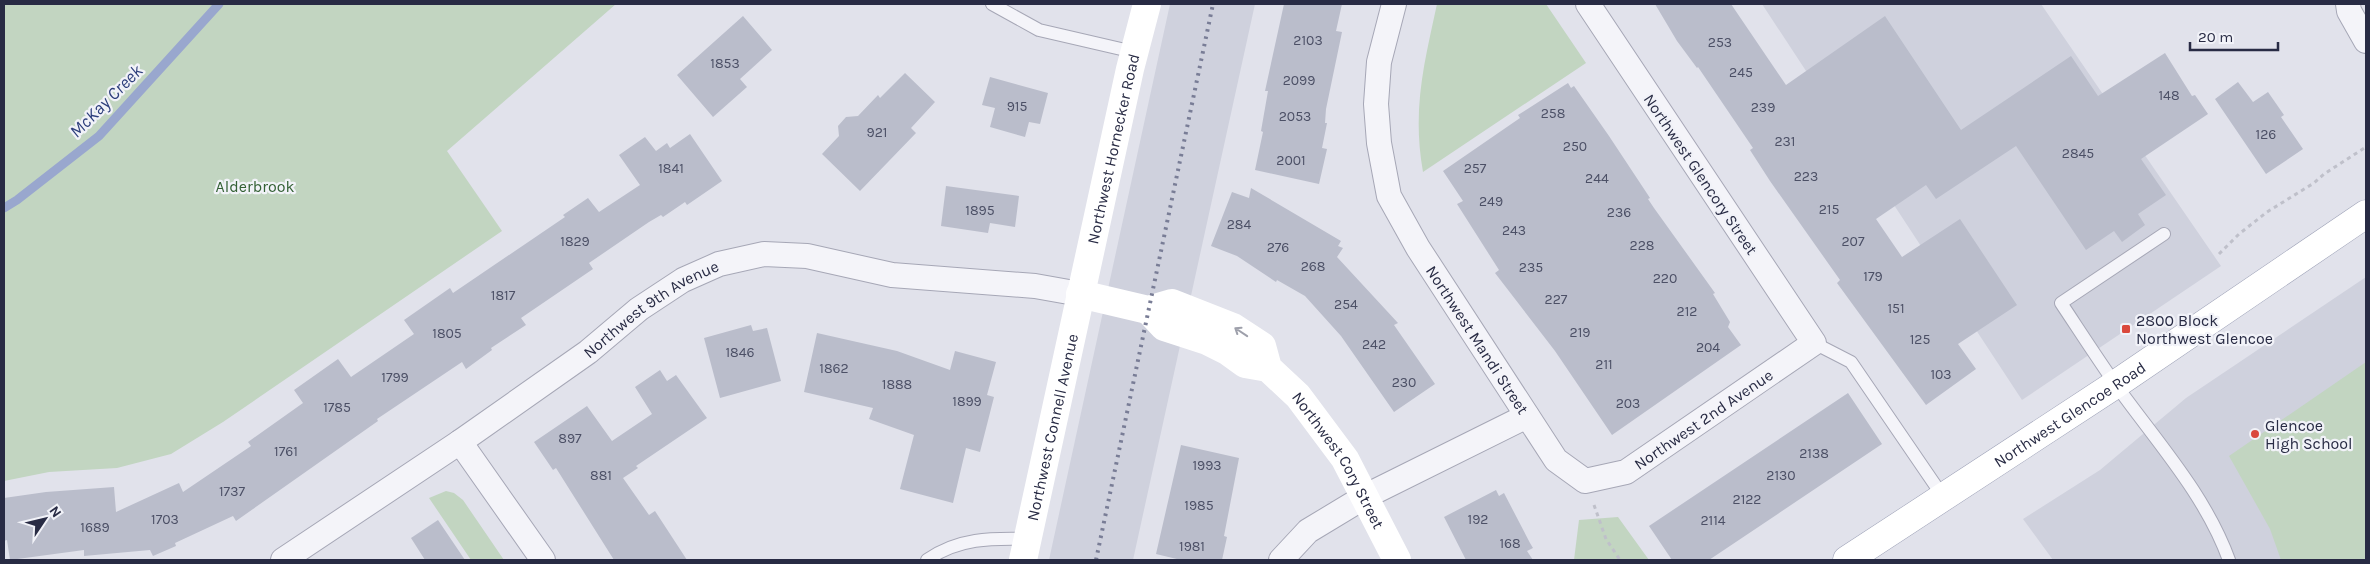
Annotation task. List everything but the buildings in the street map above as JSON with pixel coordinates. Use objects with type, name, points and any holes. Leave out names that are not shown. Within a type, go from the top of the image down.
[{"type":"street","name":"Northwest Hornecker Road","points":[[1080,294],[1134,52],[1147,4]]},
{"type":"street","name":"Northwest Mandi Street","points":[[1394,4],[1379,62],[1376,104],[1379,143],[1389,196],[1418,248],[1556,460],[1585,481]]},
{"type":"street","name":"Northwest Glencory Street","points":[[1588,4],[1814,344]]},
{"type":"street","points":[[2348,4],[2349,11],[2366,41]]},
{"type":"street","name":"Northwest Glencoe Road","points":[[1847,560],[2116,384],[2366,214]]},
{"type":"street","name":"Northwest 9th Avenue","points":[[283,560],[460,442],[588,352],[639,309],[684,280],[719,264],[764,254],[807,256],[892,275],[1028,286],[1080,294]]},
{"type":"street","name":"Northwest Cory Street","points":[[1080,294],[1148,310],[1172,303],[1233,327],[1262,346],[1268,368],[1298,396],[1315,416],[1345,459],[1366,496],[1397,560]]},
{"type":"street","name":"Northwest Connell Avenue","points":[[1025,550],[1080,294]]},
{"type":"street","name":"Northwest 2nd Avenue","points":[[1585,481],[1626,472],[1814,344]]},
{"type":"street","points":[[1281,560],[1308,531],[1366,496],[1527,416]]},
{"type":"street","points":[[460,442],[543,560]]},
{"type":"lane","points":[[992,4],[1039,30],[1134,52]]},
{"type":"lane","points":[[2164,234],[2061,303],[2116,384],[2176,464],[2197,496],[2214,527],[2228,560]]},
{"type":"lane","points":[[1814,344],[1851,362],[1944,498]]},
{"type":"lane","points":[[927,560],[951,546],[983,539],[1025,550]]},
{"type":"path","points":[[2219,254],[2239,234],[2266,212],[2308,187],[2366,147]]},
{"type":"path","points":[[1594,505],[1606,539],[1620,560]]},
{"type":"shaded area","points":[[1170,4],[1255,4],[1133,560],[1049,560]]},
{"type":"shaded area","points":[[1762,4],[2041,4],[2221,266],[2022,400]]},
{"type":"shaded area","name":"Glencoe High School","points":[[2366,277],[2366,560],[2053,560],[2023,519],[2100,470],[2186,398]]},
{"type":"green space","name":"Alderbrook","points":[[4,4],[616,4],[447,151],[502,231],[223,422],[171,454],[117,468],[49,472],[4,481]]},
{"type":"green space","points":[[1437,4],[1546,4],[1586,63],[1423,172],[1420,149],[1419,107],[1424,67]]},
{"type":"green space","points":[[2366,362],[2366,560],[2281,560],[2270,529],[2229,456]]},
{"type":"green space","points":[[446,491],[454,493],[463,500],[504,560],[471,560],[429,498]]},
{"type":"green space","points":[[1618,517],[1649,560],[1574,560],[1579,520]]},
{"type":"waterway","name":"McKay Creek","points":[[4,208],[99,136],[219,4]]},
{"type":"railway","points":[[1096,560],[1213,4]]},
{"type":"place","name":"2800 Block Northwest Glencoe","points":[[2126,329]]},
{"type":"place","name":"Glencoe High School","points":[[2255,434]]}]
